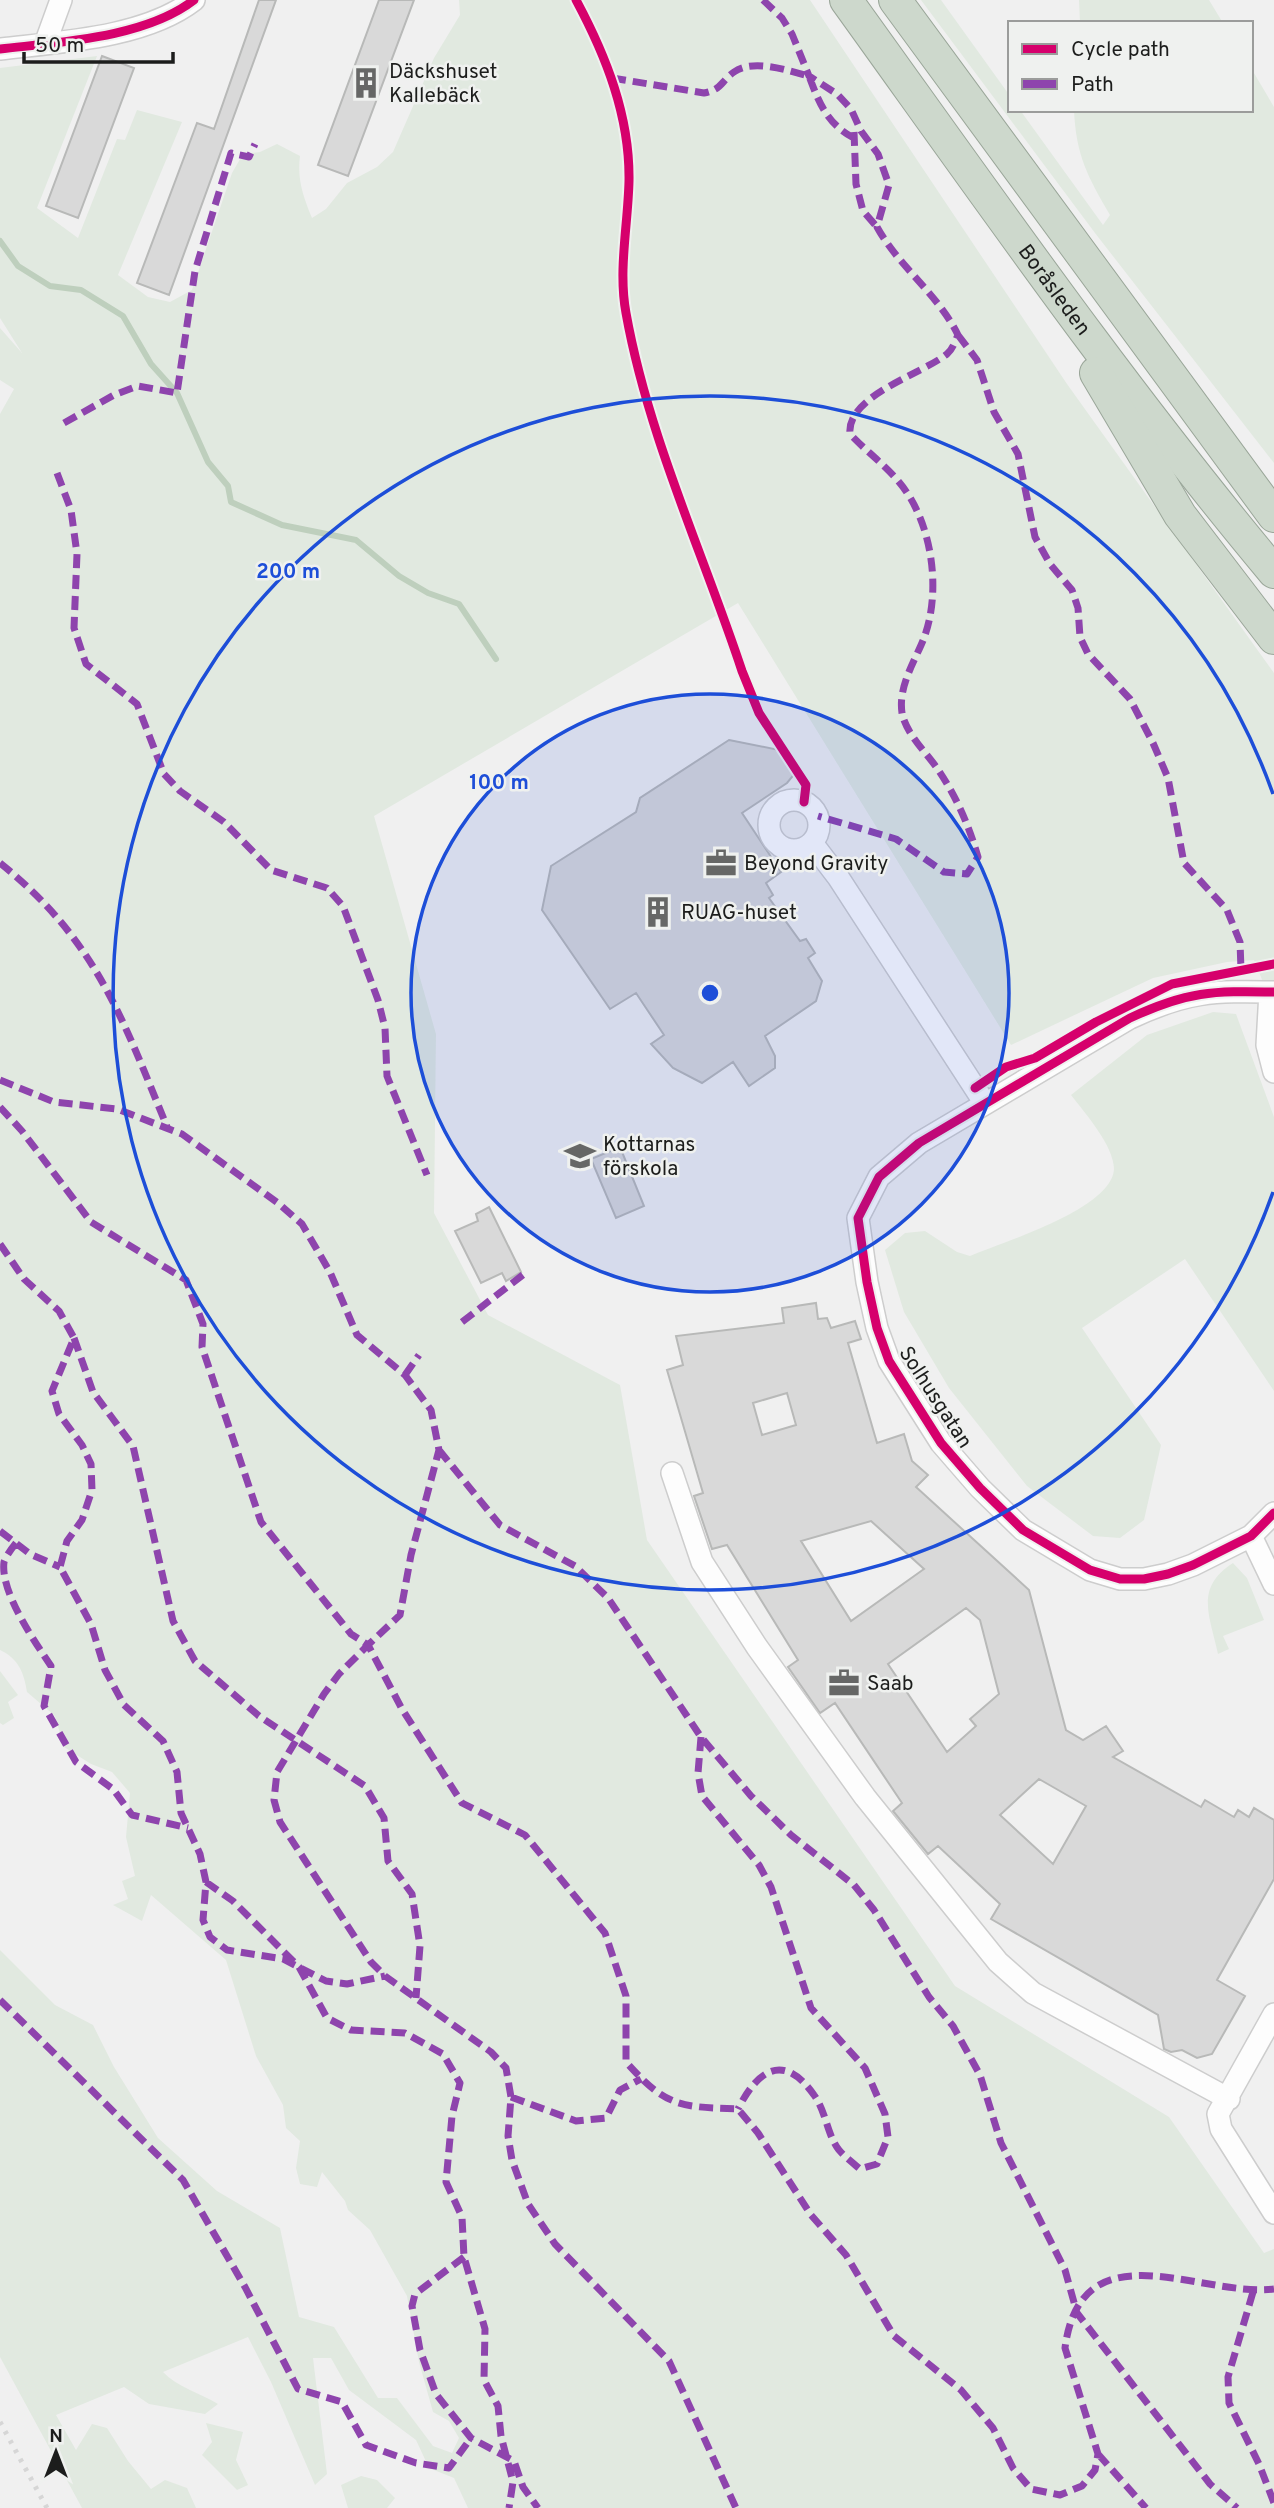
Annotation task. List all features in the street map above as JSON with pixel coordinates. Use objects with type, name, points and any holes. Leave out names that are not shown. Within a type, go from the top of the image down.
[{"type":"highway","name":"Boråsleden","points":[[846,0],[1029,254],[1167,437],[1274,572]]},
{"type":"highway","name":"Boråsleden","points":[[895,0],[1274,516]]},
{"type":"highway","points":[[1029,254],[1180,515],[1274,639]]},
{"type":"highway","points":[[1182,393],[1274,489]]},
{"type":"street","points":[[45,44],[61,0]]},
{"type":"street","points":[[0,49],[45,44],[137,27],[164,18],[194,0]]},
{"type":"street","points":[[811,843],[838,877],[984,1102]]},
{"type":"street","name":"Solhusgatan","points":[[1274,1072],[1268,1045],[1272,992],[1204,992],[1162,1003],[1130,1018],[984,1102],[897,1159],[879,1177],[858,1218],[867,1282],[888,1361],[940,1443],[979,1488],[1023,1530],[1090,1570],[1120,1579],[1144,1579],[1193,1565],[1251,1536],[1274,1513]]},
{"type":"street","points":[[672,1473],[702,1562],[757,1647],[865,1797],[998,1962],[1033,1993],[1229,2099]]},
{"type":"street","points":[[1251,1536],[1274,1584]]},
{"type":"street","points":[[1274,2014],[1229,2099],[1218,2114],[1221,2129],[1274,2213]]},
{"type":"shaded area","points":[[459,0],[810,0],[1067,384],[1274,673],[1274,1009],[1254,960],[1227,962],[1153,978],[1011,1045],[738,603],[374,816],[436,1034],[434,1213],[488,1315],[620,1385],[647,1540],[955,1986],[1169,2117],[1264,2253],[1274,2249],[1274,2508],[468,2508],[454,2478],[429,2468],[416,2440],[349,2390],[331,2358],[313,2358],[327,2474],[315,2485],[271,2382],[248,2337],[163,2372],[182,2386],[218,2404],[205,2414],[149,2404],[124,2387],[56,2415],[76,2450],[92,2424],[107,2428],[128,2461],[151,2489],[165,2480],[187,2488],[196,2508],[82,2508],[0,2357],[0,1950],[55,2005],[93,2025],[114,2067],[158,2138],[217,2191],[280,2228],[299,2317],[334,2327],[378,2398],[397,2398],[433,2446],[452,2453],[459,2438],[449,2421],[433,2412],[419,2362],[407,2296],[370,2230],[348,2210],[345,2201],[322,2172],[317,2187],[300,2184],[296,2168],[300,2141],[286,2128],[283,2105],[256,2056],[226,1960],[151,1895],[142,1921],[113,1905],[128,1899],[122,1881],[135,1876],[126,1837],[130,1793],[112,1772],[91,1764],[64,1747],[55,1716],[27,1692],[20,1667],[0,1650],[0,414],[14,389],[0,380],[0,328],[22,353],[0,318],[0,68],[97,56],[37,208],[78,238],[117,139],[125,140],[137,110],[182,122],[118,275],[148,297],[170,302],[192,290],[232,173],[243,154],[260,152],[277,144],[300,156],[299,172],[312,218],[326,209],[347,183],[377,167],[393,152],[434,58],[460,15]]},
{"type":"shaded area","points":[[921,0],[941,0],[1008,93],[1008,112],[1021,112],[1103,225],[1110,215],[1084,166],[1077,140],[1074,112],[1253,112],[1253,71],[1274,107],[1274,463],[1095,233]]},
{"type":"shaded area","points":[[1079,0],[1209,0],[1222,21],[1080,21]]},
{"type":"shaded area","points":[[1213,1012],[1236,1014],[1274,1117],[1274,1391],[1185,1259],[1082,1328],[1161,1445],[1144,1520],[1120,1538],[1093,1536],[1027,1486],[949,1388],[904,1312],[885,1250],[905,1233],[925,1231],[957,1252],[970,1256],[1054,1222],[1095,1198],[1109,1184],[1114,1169],[1113,1160],[1098,1130],[1071,1095],[1147,1035]]},
{"type":"shaded area","points":[[1233,1563],[1247,1578],[1264,1620],[1223,1636],[1229,1649],[1218,1654],[1209,1615],[1209,1593],[1213,1582]]},
{"type":"shaded area","points":[[0,1671],[18,1695],[8,1702],[14,1718],[3,1725],[0,1723]]},
{"type":"shaded area","points":[[206,2423],[243,2432],[236,2460],[248,2485],[237,2490],[202,2455],[212,2442]]},
{"type":"shaded area","points":[[361,2476],[377,2480],[395,2498],[387,2508],[348,2508],[341,2485]]},
{"type":"building","points":[[259,0],[276,0],[169,295],[137,283],[197,123],[214,129]]},
{"type":"building","name":"Däckshuset Kallebäck","points":[[379,0],[414,0],[348,176],[318,165]]},
{"type":"building","points":[[102,56],[134,68],[78,218],[46,206]]},
{"type":"building","name":"RUAG-huset","points":[[729,740],[784,751],[786,761],[796,772],[787,783],[742,813],[781,872],[766,883],[773,895],[769,898],[800,941],[806,939],[815,953],[808,958],[822,981],[816,1001],[765,1036],[775,1056],[775,1068],[749,1086],[733,1062],[702,1083],[673,1068],[651,1044],[664,1035],[636,993],[610,1009],[542,910],[551,866],[636,812],[640,798]]},
{"type":"building","points":[[620,1147],[644,1206],[616,1218],[591,1159]]},
{"type":"building","points":[[489,1207],[521,1272],[506,1281],[502,1273],[481,1283],[455,1231],[478,1221],[476,1214]]},
{"type":"building","name":"Saab","points":[[816,1303],[818,1319],[827,1318],[831,1328],[855,1321],[861,1339],[848,1343],[877,1443],[904,1434],[912,1461],[928,1475],[916,1487],[1029,1590],[1066,1730],[1083,1740],[1106,1726],[1123,1751],[1113,1757],[1201,1807],[1205,1800],[1234,1817],[1238,1810],[1249,1817],[1254,1808],[1274,1820],[1274,1879],[1217,1980],[1245,1996],[1212,2054],[1197,2058],[1182,2050],[1171,2052],[1164,2049],[1158,2015],[991,1919],[1000,1904],[938,1846],[928,1854],[893,1811],[902,1803],[835,1703],[820,1713],[788,1667],[798,1660],[727,1545],[712,1549],[694,1496],[703,1493],[667,1370],[683,1365],[676,1336],[784,1323],[782,1308]],"holes":[[[787,1393],[796,1425],[762,1435],[753,1403]],[[871,1521],[924,1569],[851,1621],[801,1541]],[[966,1608],[980,1620],[999,1694],[970,1719],[976,1726],[947,1752],[888,1664]],[[1039,1779],[1086,1806],[1053,1864],[1000,1815]]]},
{"type":"waterway","points":[[0,241],[18,266],[50,286],[81,290],[123,316],[151,364],[177,393],[208,462],[228,486],[231,502],[282,525],[356,540],[399,576],[428,593],[459,604],[496,659]]},
{"type":"railway","points":[[0,2422],[47,2508]]},
{"type":"marked path","points":[[763,0],[782,18],[792,34],[809,76],[837,94],[851,109],[861,131],[878,154],[889,185],[877,227],[896,255],[940,306],[958,335],[947,354],[872,397],[852,420],[850,434],[899,482],[910,498],[926,536],[931,557],[932,599],[924,638],[902,693],[902,713],[912,736],[951,791],[978,857],[967,874],[944,872],[896,839],[818,816]]},
{"type":"marked path","points":[[612,78],[704,93],[718,87],[742,68],[761,66],[781,69],[809,76],[830,119],[852,137]]},
{"type":"marked path","points":[[854,132],[856,184],[863,211],[877,227]]},
{"type":"marked path","points":[[64,423],[114,395],[138,386],[177,393],[195,271],[231,153],[249,157],[255,144]]},
{"type":"marked path","points":[[958,335],[977,360],[994,412],[1018,454],[1035,537],[1050,564],[1072,590],[1078,608],[1080,637],[1088,654],[1130,699],[1153,743],[1168,778],[1184,863],[1227,910],[1240,942],[1241,970]]},
{"type":"marked path","points":[[57,473],[71,510],[77,554],[74,628],[86,664],[137,704],[164,774],[180,791],[224,822],[271,870],[327,888],[343,906],[378,1000],[385,1028],[387,1076],[427,1175]]},
{"type":"marked path","points":[[0,863],[33,892],[84,952],[120,1017],[168,1129]]},
{"type":"marked path","points":[[0,1080],[54,1102],[117,1109],[182,1134],[278,1203],[302,1224],[330,1272],[357,1335],[405,1375],[431,1410],[439,1450],[411,1555],[400,1615],[368,1645],[402,1709],[462,1803],[525,1835],[605,1933],[626,1996],[626,2062],[652,2088],[675,2102],[738,2109],[758,2133],[811,2215],[846,2255],[894,2336],[961,2390],[993,2428],[1013,2468],[1031,2489],[1060,2495],[1082,2486],[1095,2470],[1098,2454],[1065,2348],[1076,2311],[1094,2288],[1119,2278],[1148,2276],[1245,2289],[1274,2289]]},
{"type":"marked path","points":[[0,1107],[22,1131],[91,1222],[186,1280],[203,1324],[202,1347],[261,1522],[351,1634],[368,1645],[339,1674],[324,1694],[277,1772],[274,1800],[280,1822],[371,1962],[385,1976],[491,2052],[506,2068],[511,2097],[508,2136],[512,2160],[528,2204],[555,2244],[669,2361],[736,2508]]},
{"type":"marked path","points":[[0,1244],[24,1279],[59,1311],[74,1338],[52,1391],[59,1414],[82,1445],[91,1464],[92,1490],[82,1520],[67,1541],[60,1567],[91,1624],[105,1670],[124,1705],[163,1741],[177,1772],[181,1813],[200,1854],[206,1882],[203,1920],[210,1937],[227,1950],[283,1959],[326,1981],[347,1984],[385,1976]]},
{"type":"marked path","points":[[462,1322],[524,1274]]},
{"type":"marked path","points":[[74,1338],[93,1392],[133,1446],[173,1621],[195,1661],[259,1716],[365,1786],[384,1818],[388,1861],[412,1894],[420,1946],[416,1998]]},
{"type":"marked path","points":[[405,1375],[419,1355]]},
{"type":"marked path","points":[[439,1450],[500,1525],[575,1566],[608,1598],[701,1737],[751,1796],[791,1835],[854,1885],[874,1910],[929,1997],[953,2026],[980,2075],[1001,2143],[1065,2270],[1077,2313],[1210,2484],[1237,2508]]},
{"type":"marked path","points":[[0,1531],[30,1554],[60,1567]]},
{"type":"marked path","points":[[16,1543],[4,1562],[7,1588],[20,1616],[51,1666],[44,1706],[76,1762],[113,1789],[132,1815],[188,1828]]},
{"type":"marked path","points":[[701,1737],[698,1773],[702,1796],[759,1865],[771,1887],[811,2008],[865,2068],[885,2114],[888,2137],[877,2164],[860,2169],[835,2144],[821,2108],[803,2081],[792,2073],[781,2070],[762,2076],[738,2109]]},
{"type":"marked path","points":[[206,1882],[233,1901],[299,1967],[327,2018],[351,2030],[405,2033],[443,2054],[460,2083],[452,2116],[446,2182],[462,2217],[464,2257],[485,2329],[484,2380],[498,2406],[501,2436],[513,2482],[509,2508]]},
{"type":"marked path","points":[[0,2000],[183,2180],[245,2287],[298,2389],[342,2402],[366,2445],[416,2463],[449,2468],[471,2438]]},
{"type":"marked path","points":[[511,2097],[576,2121],[606,2118],[620,2090],[641,2079]]},
{"type":"marked path","points":[[464,2257],[415,2294],[412,2306],[420,2350],[436,2394],[471,2438],[514,2461],[523,2487],[538,2508]]},
{"type":"marked path","points":[[1253,2292],[1228,2377],[1229,2403],[1259,2464],[1274,2503]]},
{"type":"marked path","points":[[1098,2454],[1146,2508]]},
{"type":"cycle path","points":[[0,49],[75,40],[127,30],[174,13],[194,0]]},
{"type":"cycle path","points":[[576,0],[597,43],[621,110],[629,181],[623,264],[624,297],[648,404],[742,671],[759,713],[806,785],[804,802]]},
{"type":"cycle path","points":[[975,1088],[1006,1067],[1035,1058],[1096,1022],[1172,984],[1274,964]]},
{"type":"cycle path","points":[[1274,992],[1200,995],[1168,1002],[1130,1018],[919,1143],[879,1177],[858,1218],[867,1282],[877,1328],[889,1361],[941,1443],[980,1488],[1023,1530],[1090,1570],[1120,1579],[1144,1579],[1193,1565],[1251,1536],[1274,1513]]},
{"type":"place","name":"Däckshuset Kallebäck","points":[[366,83]]},
{"type":"place","name":"Beyond Gravity","points":[[721,863]]},
{"type":"place","name":"RUAG-huset","points":[[658,912]]},
{"type":"place","name":"Kottarnas förskola","points":[[580,1156]]},
{"type":"place","name":"Saab","points":[[844,1683]]}]
